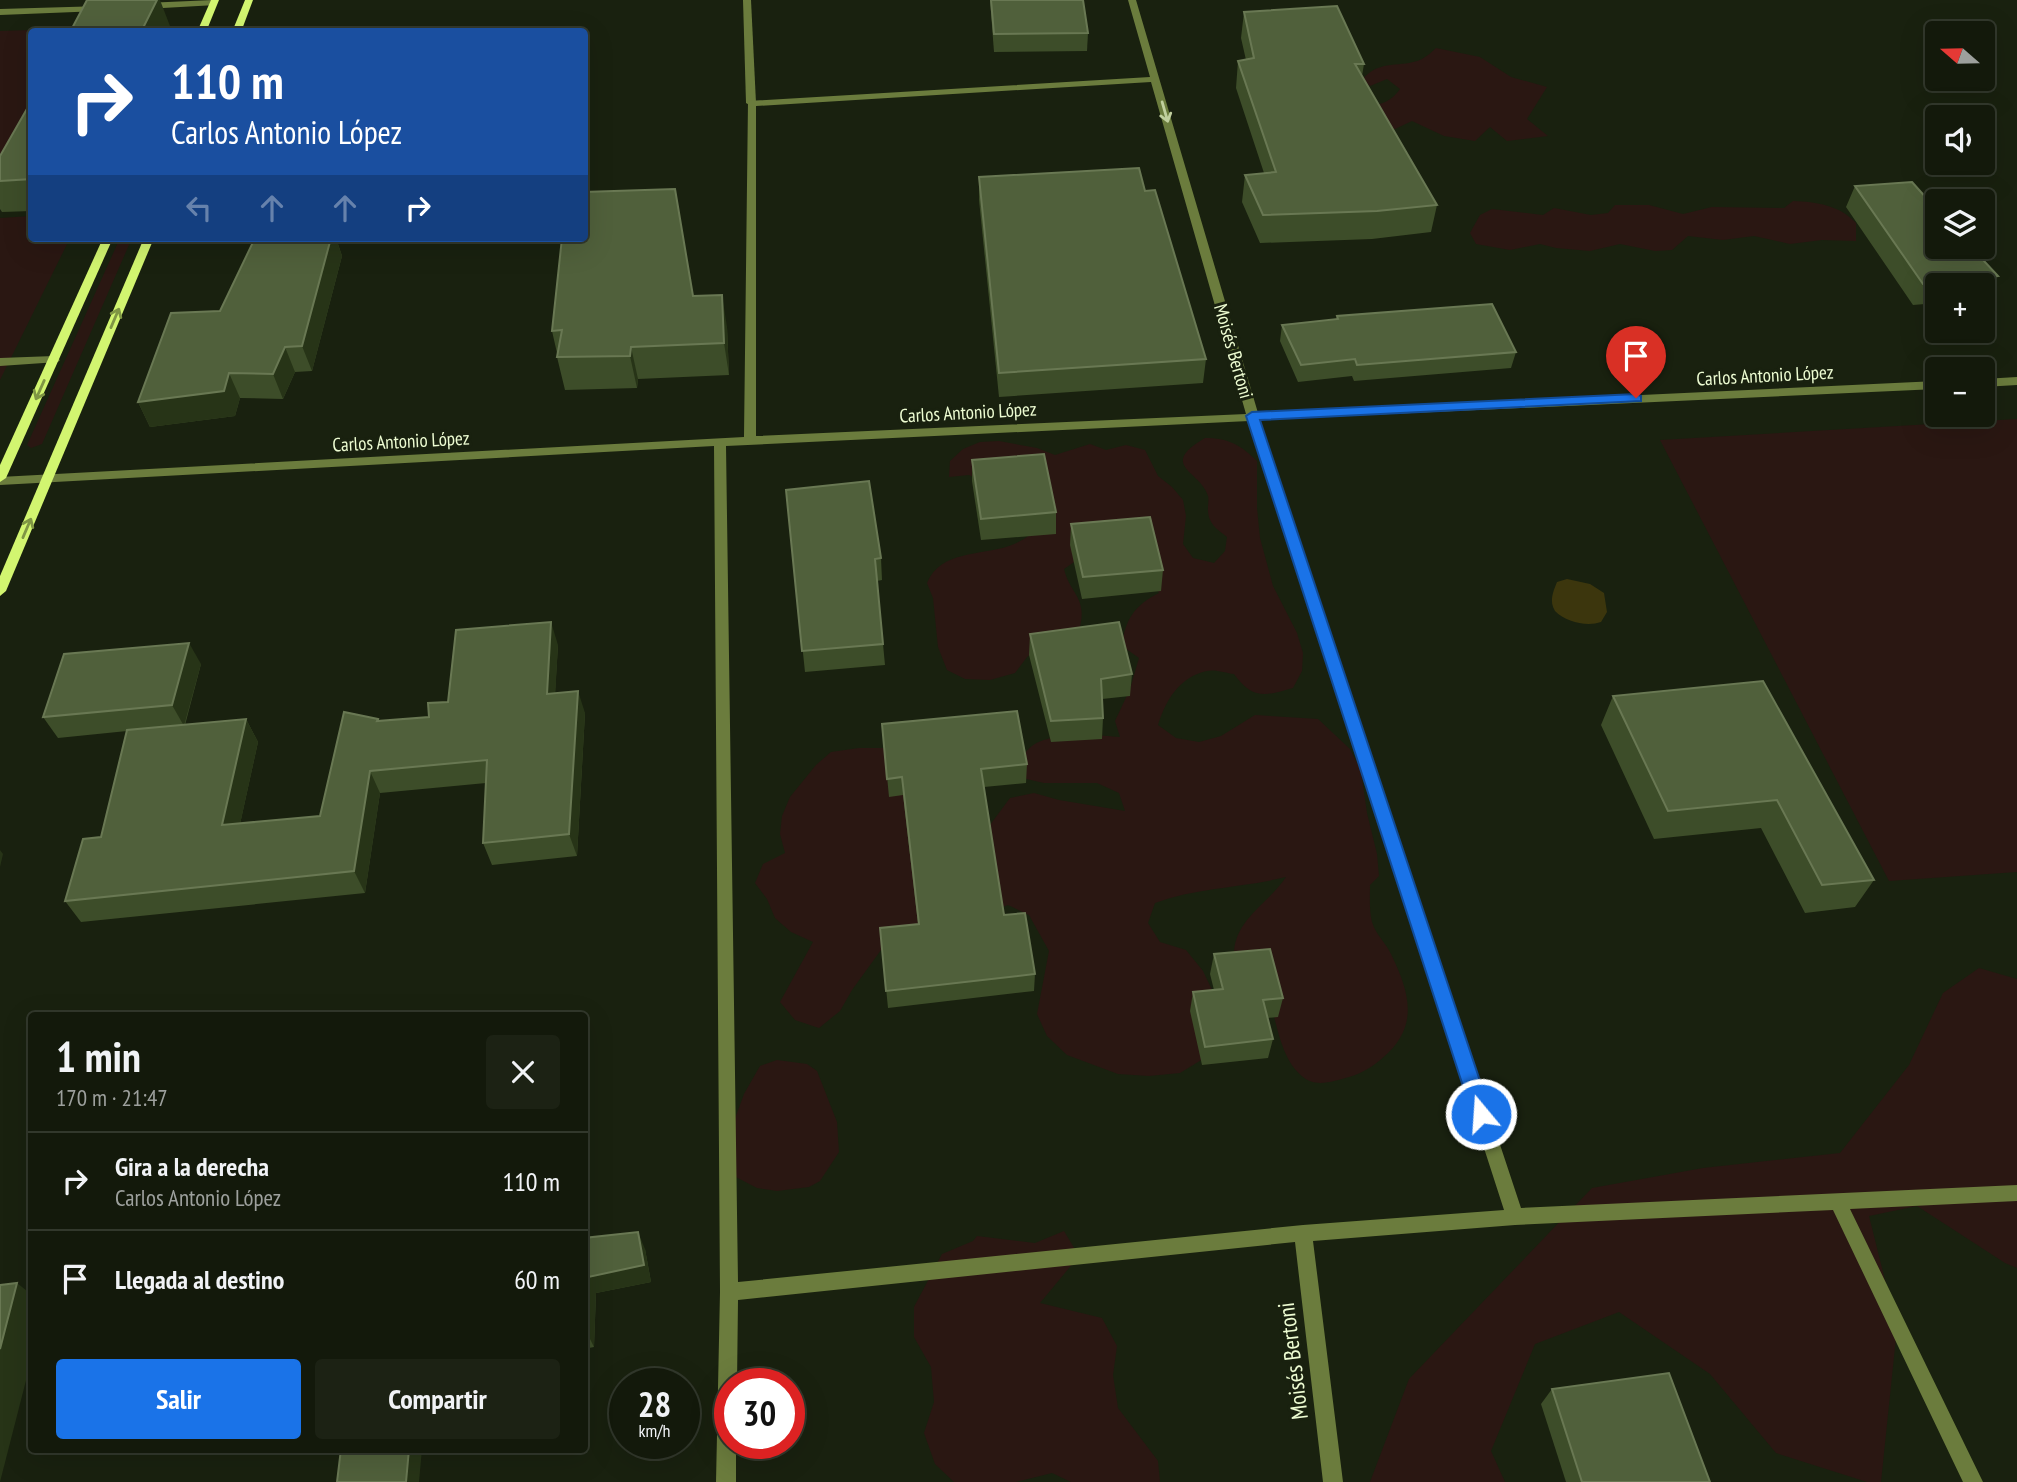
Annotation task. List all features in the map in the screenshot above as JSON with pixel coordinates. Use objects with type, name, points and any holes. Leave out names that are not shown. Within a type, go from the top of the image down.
[{"type":"main road","points":[[238,28],[249,0]]},
{"type":"main road","points":[[203,28],[214,2]]},
{"type":"main road","points":[[0,480],[106,242]]},
{"type":"main road","points":[[0,591],[147,242]]},
{"type":"street","points":[[747,0],[751,103],[750,440]]},
{"type":"street","name":"Moisés Bertoni","points":[[1132,0],[1252,416],[1515,1217]]},
{"type":"street","points":[[133,6],[214,2]]},
{"type":"street","points":[[0,12],[107,8]]},
{"type":"street","points":[[751,103],[1155,79]]},
{"type":"street","points":[[0,362],[54,360]]},
{"type":"street","points":[[1995,382],[2017,381]]},
{"type":"street","name":"Carlos Antonio López","points":[[0,480],[750,440],[1925,386]]},
{"type":"street","points":[[720,442],[729,1292],[726,1482]]},
{"type":"street","points":[[729,1292],[1303,1233],[1515,1217],[2017,1193]]},
{"type":"street","points":[[1838,1202],[1973,1482]]},
{"type":"street","name":"Moisés Bertoni","points":[[1303,1233],[1333,1482]]},
{"type":"shaded area","points":[[28,30],[28,146],[0,198],[0,31]]},
{"type":"shaded area","points":[[1436,48],[1480,57],[1511,77],[1547,87],[1527,119],[1548,136],[1507,141],[1490,127],[1475,141],[1444,136],[1412,121],[1395,129],[1366,128],[1363,107],[1384,102],[1400,89],[1387,79],[1370,86],[1362,80],[1376,69],[1414,62]]},
{"type":"shaded area","points":[[1793,201],[1819,204],[1842,212],[1856,223],[1856,241],[1822,240],[1790,244],[1754,236],[1723,240],[1688,236],[1672,250],[1655,251],[1620,244],[1590,251],[1540,244],[1510,250],[1476,244],[1470,233],[1480,215],[1492,209],[1543,215],[1554,208],[1591,215],[1608,213],[1615,205],[1649,205],[1683,214],[1712,207],[1784,208]]},
{"type":"shaded area","points":[[28,216],[28,242],[68,242],[0,380],[0,218]]},
{"type":"shaded area","points":[[118,242],[130,242],[42,444],[31,448],[27,445]]},
{"type":"shaded area","points":[[2017,419],[2017,872],[1889,881],[1660,440],[1925,424],[1925,427],[1995,427],[1995,420]]},
{"type":"shaded area","points":[[1205,438],[1221,439],[1234,444],[1257,461],[1260,538],[1273,586],[1297,633],[1303,653],[1302,671],[1293,688],[1267,694],[1247,688],[1234,674],[1213,670],[1197,674],[1175,691],[1158,725],[1176,738],[1199,742],[1221,736],[1255,715],[1318,719],[1350,749],[1361,771],[1377,854],[1379,876],[1370,885],[1372,922],[1391,954],[1406,992],[1407,1017],[1398,1041],[1385,1056],[1370,1067],[1337,1080],[1314,1082],[1303,1077],[1294,1068],[1282,1043],[1261,979],[1234,953],[1240,930],[1246,921],[1286,877],[1187,894],[1155,903],[1148,923],[1160,942],[1186,950],[1203,971],[1213,992],[1203,1059],[1180,1073],[1149,1076],[1118,1074],[1067,1055],[1047,1036],[1037,1014],[1049,951],[1029,915],[1008,905],[955,923],[901,935],[881,950],[840,1011],[819,1028],[795,1020],[780,1002],[813,942],[791,932],[775,918],[767,899],[755,883],[763,864],[785,853],[780,834],[782,816],[790,797],[816,765],[831,752],[884,748],[906,755],[987,829],[1010,798],[1034,793],[1125,811],[1119,793],[1097,783],[1044,783],[1022,778],[1022,761],[1027,750],[1049,738],[1079,735],[1120,737],[1115,721],[1130,689],[1139,658],[1122,646],[1126,628],[1138,608],[1159,593],[1151,578],[1080,558],[1064,569],[1080,602],[1080,627],[1042,645],[1027,657],[1015,673],[990,680],[965,679],[947,670],[938,647],[933,598],[927,583],[933,572],[951,559],[1014,544],[1042,525],[987,483],[969,475],[949,477],[950,461],[963,449],[980,442],[999,441],[1037,448],[1055,455],[1090,444],[1106,450],[1126,445],[1145,450],[1158,476],[1183,500],[1186,516],[1183,544],[1193,558],[1214,563],[1225,551],[1227,537],[1211,521],[1208,496],[1204,487],[1183,462],[1184,455]]},
{"type":"shaded area","points":[[1567,579],[1590,584],[1604,593],[1607,612],[1601,622],[1577,622],[1555,611],[1552,600],[1557,582]]},
{"type":"shaded area","points":[[1979,968],[2017,979],[2017,1268],[1917,1206],[1869,1216],[1897,1328],[1881,1482],[1867,1482],[1776,1453],[1710,1374],[1619,1312],[1535,1344],[1491,1451],[1505,1482],[1370,1482],[1409,1379],[1592,1188],[1703,1168],[1840,1153],[1909,1065],[1943,993]]},
{"type":"shaded area","points":[[777,1060],[807,1064],[817,1071],[837,1122],[839,1152],[820,1181],[809,1187],[777,1191],[757,1188],[734,1176],[729,1135],[744,1094],[760,1066]]},
{"type":"shaded area","points":[[1064,1231],[1079,1256],[1040,1303],[1102,1318],[1117,1346],[1113,1375],[1118,1408],[1158,1461],[1160,1482],[1071,1482],[1052,1473],[1016,1482],[954,1482],[935,1464],[924,1433],[934,1402],[931,1367],[914,1337],[914,1307],[942,1254],[973,1241],[977,1236],[1035,1243]]},
{"type":"building","points":[[87,0],[157,0],[143,28],[72,28]]},
{"type":"building","points":[[991,0],[1083,0],[1088,33],[994,34]]},
{"type":"building","points":[[1337,6],[1364,64],[1355,64],[1437,205],[1377,211],[1263,215],[1245,175],[1276,172],[1238,61],[1254,58],[1244,12]]},
{"type":"building","points":[[28,107],[28,179],[0,181],[0,156]]},
{"type":"building","points":[[1139,168],[1145,191],[1155,190],[1206,359],[999,373],[979,177]]},
{"type":"building","points":[[1912,182],[1925,197],[1925,259],[1982,259],[1998,276],[1995,276],[1995,273],[1925,273],[1923,284],[1855,186]]},
{"type":"building","points":[[675,189],[693,296],[722,295],[724,343],[631,347],[630,356],[557,357],[562,330],[552,331],[562,242],[588,242],[588,192]]},
{"type":"building","points":[[253,242],[330,242],[302,346],[285,347],[273,374],[229,373],[224,391],[138,402],[171,313],[220,311]]},
{"type":"building","points":[[1492,304],[1516,352],[1357,365],[1355,359],[1301,365],[1282,325],[1338,319],[1337,316]]},
{"type":"building","points":[[1044,454],[1056,512],[981,519],[972,460]]},
{"type":"building","points":[[869,481],[881,558],[875,559],[883,644],[802,651],[786,490]]},
{"type":"building","points":[[1150,517],[1163,570],[1083,577],[1071,524]]},
{"type":"building","points":[[551,622],[547,694],[578,691],[569,834],[483,843],[487,760],[370,771],[354,871],[65,901],[83,839],[101,837],[127,730],[246,719],[222,825],[320,816],[344,712],[378,719],[377,721],[429,717],[428,703],[448,702],[456,630]]},
{"type":"building","points":[[1119,622],[1132,674],[1101,679],[1103,718],[1051,721],[1030,634]]},
{"type":"building","points":[[189,643],[172,705],[43,717],[64,654]]},
{"type":"building","points":[[1763,681],[1874,880],[1822,885],[1777,800],[1668,811],[1613,696]]},
{"type":"building","points":[[1017,711],[1027,764],[981,769],[1004,915],[1025,913],[1035,974],[886,991],[880,928],[919,924],[902,777],[887,779],[882,724]]},
{"type":"building","points":[[1270,949],[1283,998],[1263,1000],[1273,1039],[1205,1047],[1193,992],[1223,989],[1214,954]]},
{"type":"building","points":[[638,1232],[644,1265],[588,1277],[588,1238]]},
{"type":"building","points":[[17,1283],[0,1349],[0,1285]]},
{"type":"building","points":[[1669,1373],[1710,1482],[1582,1482],[1552,1389]]},
{"type":"building","points":[[341,1453],[409,1453],[406,1482],[337,1482]]},
{"type":"route","points":[[1481,1114],[1252,416],[1636,398]]}]
